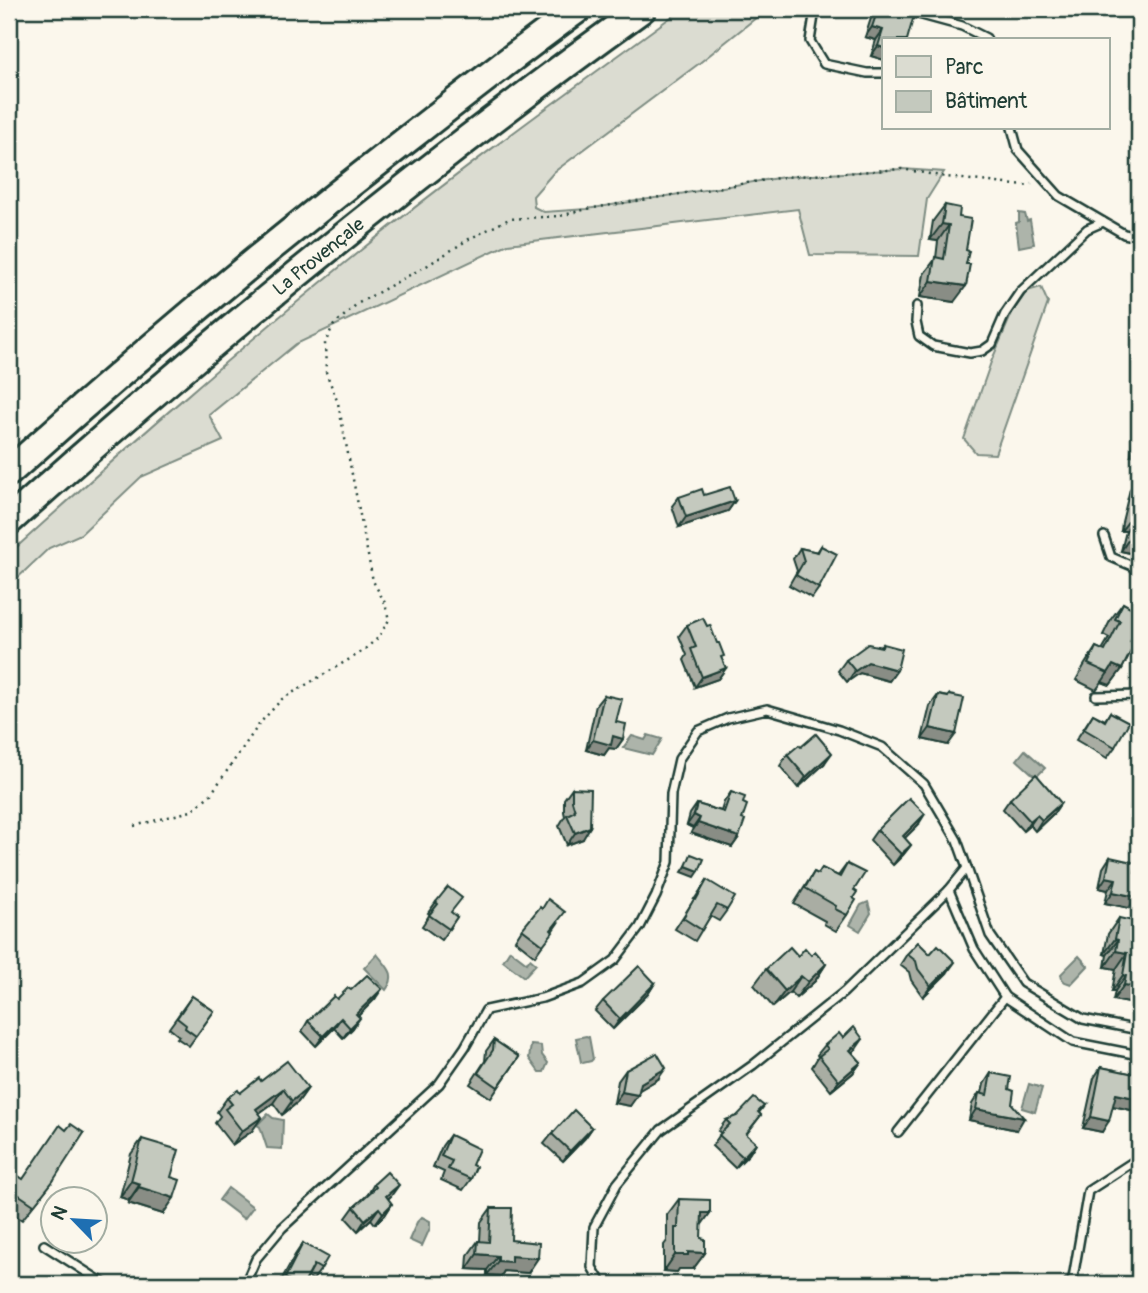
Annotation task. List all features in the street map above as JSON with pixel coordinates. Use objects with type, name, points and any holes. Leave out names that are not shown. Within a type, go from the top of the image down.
[{"type":"highway","points":[[348,185],[546,9]]},
{"type":"highway","name":"La Provençale","points":[[9,472],[156,343],[348,185],[578,9]]},
{"type":"highway","name":"La Provençale","points":[[9,521],[185,366],[349,231],[473,134],[642,9]]},
{"type":"lane","points":[[819,9],[814,16],[810,41],[824,64],[867,73],[882,73]]},
{"type":"lane","points":[[900,9],[962,26],[986,38]]},
{"type":"lane","points":[[1013,130],[1018,150],[1059,196],[1124,234],[1139,237]]},
{"type":"lane","points":[[917,306],[919,336],[933,346],[970,353],[982,351],[992,344],[1005,314],[1020,292],[1087,229],[1103,222]]},
{"type":"lane","points":[[1104,536],[1111,557],[1139,569]]},
{"type":"lane","points":[[1096,696],[1139,695]]},
{"type":"lane","points":[[245,1284],[256,1259],[282,1228],[439,1084],[465,1047],[486,1010],[542,998],[583,984],[614,960],[640,927],[669,862],[671,794],[679,758],[698,731],[728,718],[766,709],[839,730],[882,747],[924,784],[957,840],[990,935],[1023,983],[1083,1019],[1139,1030]]},
{"type":"lane","points":[[602,1284],[592,1268],[594,1227],[617,1184],[661,1130],[753,1065],[844,992],[949,890],[967,868]]},
{"type":"lane","points":[[949,890],[974,949],[1005,997],[1073,1042],[1139,1055]]},
{"type":"lane","points":[[898,1132],[1005,997]]},
{"type":"lane","points":[[1067,1284],[1073,1278],[1088,1191],[1139,1158]]},
{"type":"lane","points":[[59,1254],[105,1284]]},
{"type":"path","points":[[134,825],[191,811],[211,794],[260,723],[282,699],[360,653],[378,638],[389,620],[385,603],[373,581],[338,403],[326,372],[325,342],[333,326],[357,304],[509,219],[560,216],[587,209],[784,177],[902,169],[1024,186],[1046,181]]},
{"type":"green space","points":[[682,9],[767,9],[554,172],[533,196],[534,207],[544,212],[587,209],[784,177],[902,169],[944,172],[927,199],[919,256],[810,255],[798,209],[508,244],[296,344],[209,415],[223,441],[141,477],[81,534],[49,548],[9,586],[9,554],[227,361],[440,188]]},
{"type":"green space","points":[[1041,287],[1048,303],[995,454],[976,453],[964,439],[991,362],[1012,313],[1027,291]]},
{"type":"shaded area","points":[[1019,213],[1025,214],[1027,221],[1030,220],[1034,244],[1019,247],[1016,223],[1019,222]]},
{"type":"shaded area","points":[[648,735],[662,739],[652,755],[623,748],[632,736],[645,740]]},
{"type":"shaded area","points":[[1025,750],[1045,768],[1036,777],[1017,760]]},
{"type":"shaded area","points":[[868,902],[871,913],[860,931],[850,925],[861,905]]},
{"type":"shaded area","points":[[510,950],[527,963],[530,959],[536,964],[524,977],[503,961]]},
{"type":"shaded area","points":[[377,954],[391,975],[386,990],[364,968]]},
{"type":"shaded area","points":[[1079,956],[1088,966],[1071,984],[1065,982],[1061,974]]},
{"type":"shaded area","points":[[589,1037],[593,1059],[583,1063],[576,1038]]},
{"type":"shaded area","points":[[531,1045],[541,1046],[542,1055],[548,1063],[544,1072],[539,1072],[529,1058]]},
{"type":"shaded area","points":[[1029,1084],[1042,1088],[1035,1112],[1022,1108]]},
{"type":"shaded area","points":[[268,1114],[283,1120],[282,1149],[267,1148],[257,1125]]},
{"type":"shaded area","points":[[228,1188],[253,1207],[244,1219],[219,1200]]},
{"type":"shaded area","points":[[422,1217],[430,1221],[430,1228],[422,1246],[409,1240]]},
{"type":"building","points":[[878,9],[915,12],[908,38],[882,38],[882,47],[878,46],[883,30],[872,27]]},
{"type":"building","points":[[945,205],[960,208],[959,217],[971,219],[966,250],[969,251],[966,264],[970,264],[966,286],[931,281],[935,257],[944,259],[949,225],[942,224]]},
{"type":"building","points":[[1139,484],[1139,536],[1132,534],[1137,515],[1133,515]]},
{"type":"building","points":[[730,487],[735,501],[686,517],[679,497],[702,489],[704,495]]},
{"type":"building","points":[[821,546],[837,554],[819,588],[796,575],[804,561],[800,548],[818,552]]},
{"type":"building","points":[[1123,603],[1136,610],[1134,615],[1139,619],[1139,631],[1136,629],[1130,642],[1135,643],[1122,669],[1113,665],[1108,673],[1088,664],[1096,647],[1105,651],[1120,621],[1115,619]]},
{"type":"building","points":[[703,618],[707,626],[710,625],[719,643],[726,668],[702,677],[691,649],[696,647],[687,625]]},
{"type":"building","points":[[868,644],[882,647],[883,644],[902,649],[897,670],[868,662],[855,671],[846,660]]},
{"type":"building","points":[[604,695],[622,699],[616,722],[626,724],[623,739],[613,736],[611,745],[593,740]]},
{"type":"building","points":[[938,695],[964,698],[956,734],[930,728]]},
{"type":"building","points":[[1110,712],[1129,722],[1115,747],[1084,729],[1093,714],[1105,721]]},
{"type":"building","points":[[816,734],[832,753],[806,777],[787,755]]},
{"type":"building","points":[[1036,774],[1061,803],[1042,820],[1037,815],[1030,821],[1010,799]]},
{"type":"building","points":[[572,788],[591,789],[590,827],[575,833],[567,815],[575,811]]},
{"type":"building","points":[[731,792],[745,797],[743,803],[747,805],[739,837],[698,823],[700,818],[694,815],[697,804],[724,812]]},
{"type":"building","points":[[909,798],[925,814],[903,836],[911,845],[901,854],[877,830]]},
{"type":"building","points":[[691,854],[704,859],[699,871],[686,866]]},
{"type":"building","points":[[1110,857],[1137,863],[1137,897],[1113,892],[1116,879],[1106,877]]},
{"type":"building","points":[[847,864],[865,873],[854,890],[857,892],[853,898],[856,900],[847,915],[805,888],[814,872],[818,874],[822,868],[840,877]]},
{"type":"building","points":[[707,880],[735,897],[727,910],[717,905],[702,930],[683,918]]},
{"type":"building","points":[[448,887],[462,898],[451,912],[457,917],[449,929],[429,915]]},
{"type":"building","points":[[548,899],[565,912],[543,945],[522,929]]},
{"type":"building","points":[[1119,918],[1133,921],[1131,930],[1139,931],[1139,987],[1124,985],[1127,953],[1116,951],[1118,940],[1115,939]]},
{"type":"building","points":[[918,942],[930,954],[938,945],[955,962],[931,986],[918,969],[916,961],[907,954]]},
{"type":"building","points":[[790,947],[798,956],[805,948],[811,955],[815,951],[826,964],[808,982],[801,976],[785,991],[766,969]]},
{"type":"building","points":[[639,966],[655,983],[620,1019],[603,1001]]},
{"type":"building","points":[[367,975],[382,989],[356,1014],[360,1018],[350,1028],[341,1018],[323,1036],[308,1021],[334,996],[337,999]]},
{"type":"building","points":[[192,996],[214,1011],[196,1036],[177,1018]]},
{"type":"building","points":[[854,1027],[863,1039],[850,1050],[861,1062],[839,1081],[819,1056],[828,1049],[825,1045],[839,1033],[843,1038]]},
{"type":"building","points":[[494,1040],[519,1057],[498,1087],[478,1073],[493,1050]]},
{"type":"building","points":[[657,1053],[666,1068],[641,1083],[638,1095],[622,1092],[626,1070]]},
{"type":"building","points":[[287,1061],[308,1088],[292,1101],[283,1089],[256,1109],[262,1117],[242,1131],[225,1109],[232,1104],[227,1098],[238,1090],[240,1093],[259,1078],[261,1081]]},
{"type":"building","points":[[1101,1067],[1139,1075],[1139,1099],[1116,1094],[1109,1121],[1091,1117]]},
{"type":"building","points":[[991,1073],[1011,1077],[1009,1089],[1014,1091],[1012,1104],[1024,1118],[976,1109],[979,1093],[987,1095]]},
{"type":"building","points":[[754,1098],[764,1106],[758,1112],[761,1115],[746,1134],[756,1143],[743,1157],[719,1135],[730,1124],[726,1120],[737,1116]]},
{"type":"building","points":[[574,1110],[592,1128],[570,1151],[552,1134]]},
{"type":"building","points":[[71,1124],[84,1133],[51,1184],[38,1184],[38,1200],[34,1205],[9,1188],[9,1181],[14,1173],[23,1179],[60,1125],[66,1130]]},
{"type":"building","points":[[450,1135],[479,1149],[472,1165],[476,1167],[471,1179],[448,1169],[452,1161],[441,1156]]},
{"type":"building","points":[[142,1139],[179,1150],[171,1177],[180,1180],[174,1198],[139,1187],[140,1184],[131,1181]]},
{"type":"building","points":[[387,1172],[399,1185],[386,1196],[392,1204],[383,1213],[379,1208],[365,1220],[354,1207],[376,1187],[374,1184]]},
{"type":"building","points":[[679,1199],[710,1200],[710,1213],[702,1213],[701,1238],[705,1239],[705,1253],[688,1252],[688,1255],[675,1255]]},
{"type":"building","points":[[491,1208],[512,1208],[511,1240],[539,1243],[538,1258],[511,1256],[511,1262],[498,1261],[498,1256],[477,1254],[478,1241],[489,1242]]},
{"type":"building","points":[[303,1243],[328,1257],[321,1269],[314,1265],[304,1284],[297,1284],[285,1278]]}]
